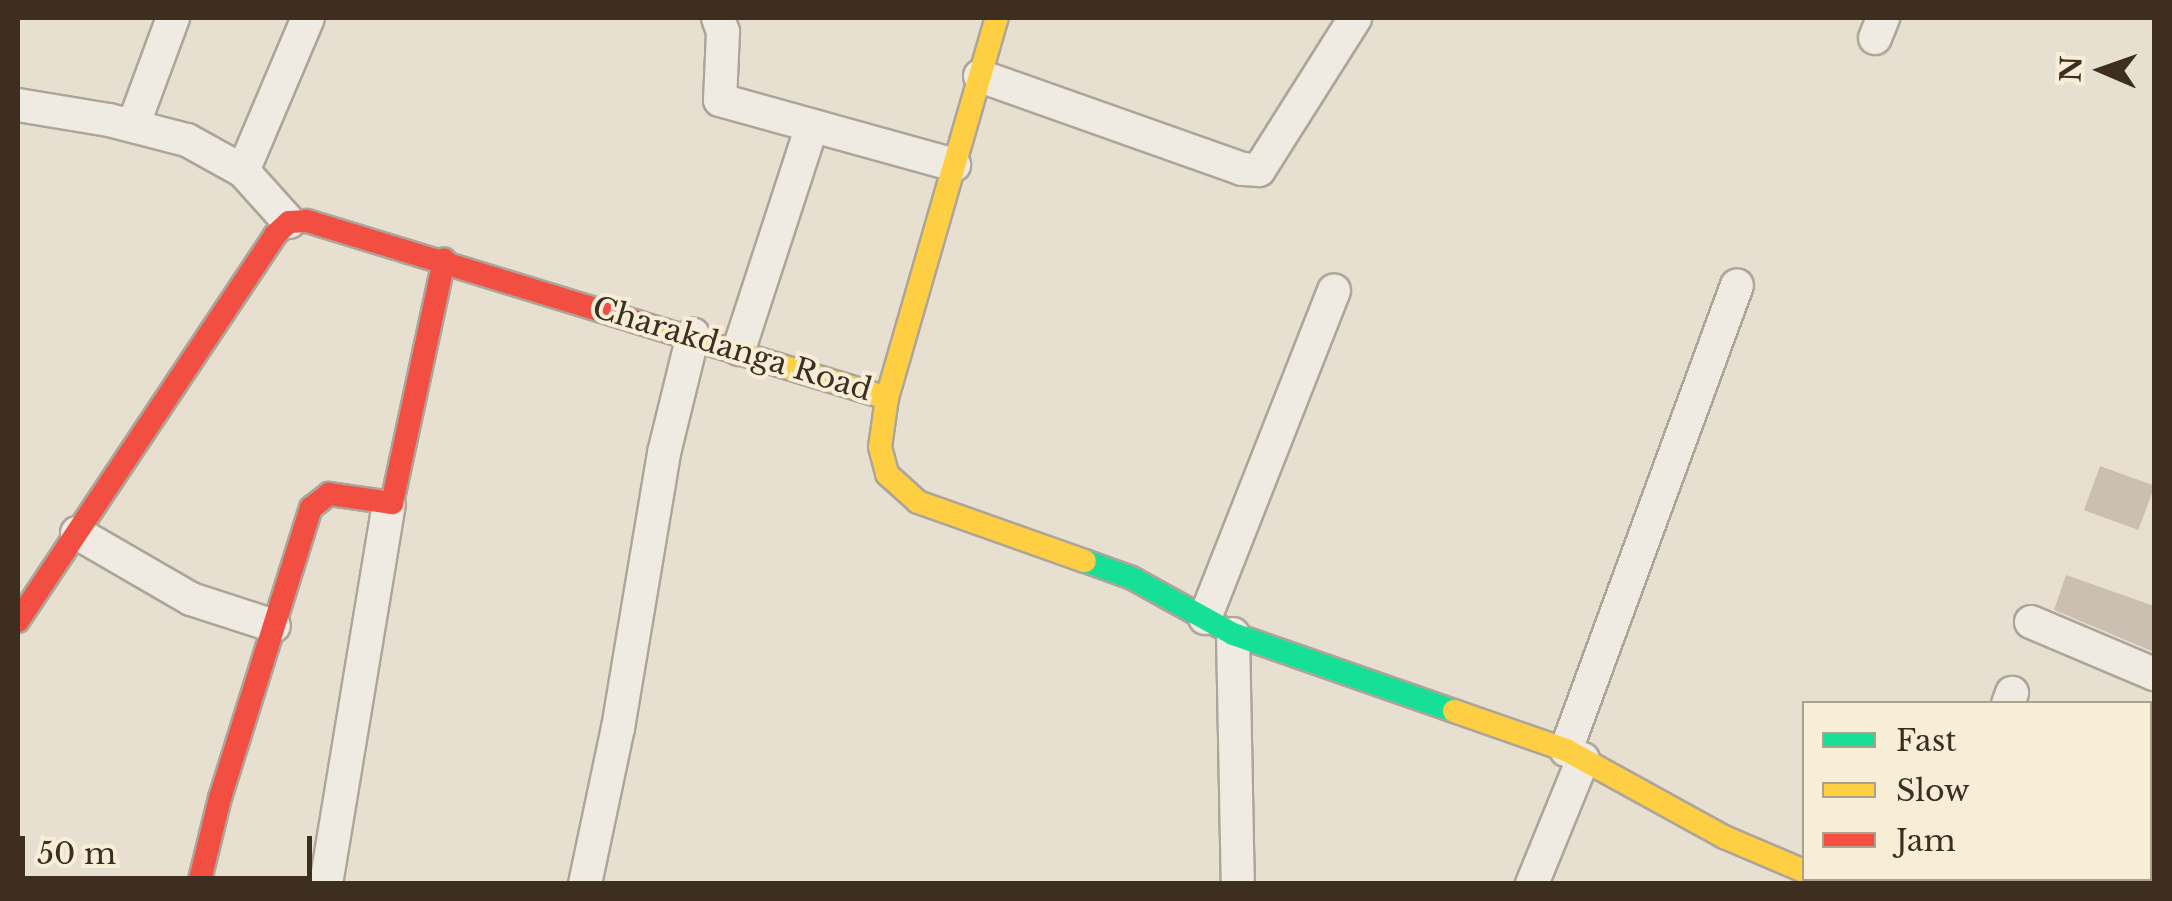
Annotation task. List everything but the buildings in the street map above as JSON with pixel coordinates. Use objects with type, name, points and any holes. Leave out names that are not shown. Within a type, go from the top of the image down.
[{"type":"street","points":[[133,126],[173,18]]},
{"type":"street","points":[[243,172],[308,18]]},
{"type":"street","points":[[718,18],[723,32],[720,100],[954,165]]},
{"type":"street","points":[[887,398],[997,18]]},
{"type":"street","points":[[980,76],[1242,169],[1259,170],[1355,18]]},
{"type":"street","points":[[18,105],[187,140],[243,172],[289,222],[275,235],[18,621]]},
{"type":"street","points":[[739,349],[812,126]]},
{"type":"street","name":"Charakdanga Road","points":[[289,222],[326,225],[739,349],[887,398],[880,447],[887,474],[918,502],[1132,578],[1219,626],[1574,754],[1724,837],[1802,869]]},
{"type":"street","points":[[326,884],[389,505],[444,260]]},
{"type":"street","points":[[1532,884],[1737,286]]},
{"type":"street","points":[[1238,884],[1219,626],[1334,290]]},
{"type":"street","points":[[585,884],[618,728],[664,454],[693,335]]},
{"type":"street","points":[[199,884],[220,798],[314,503],[329,494],[389,505]]},
{"type":"street","points":[[77,533],[191,598],[274,626]]},
{"type":"street","points":[[2032,622],[2154,674]]},
{"type":"traffic: fast","points":[[1085,561],[1132,578],[1233,634],[1454,711]]},
{"type":"traffic: slow","points":[[887,398],[997,18]]},
{"type":"traffic: slow","points":[[637,322],[887,398],[880,447],[887,474],[918,502],[1085,561]]},
{"type":"traffic: slow","points":[[1454,711],[1566,750],[1724,837],[1802,870]]},
{"type":"traffic: jam","points":[[18,621],[275,235],[289,222],[307,221],[637,322]]},
{"type":"traffic: jam","points":[[199,884],[220,798],[311,508],[329,494],[392,503],[444,260]]}]
